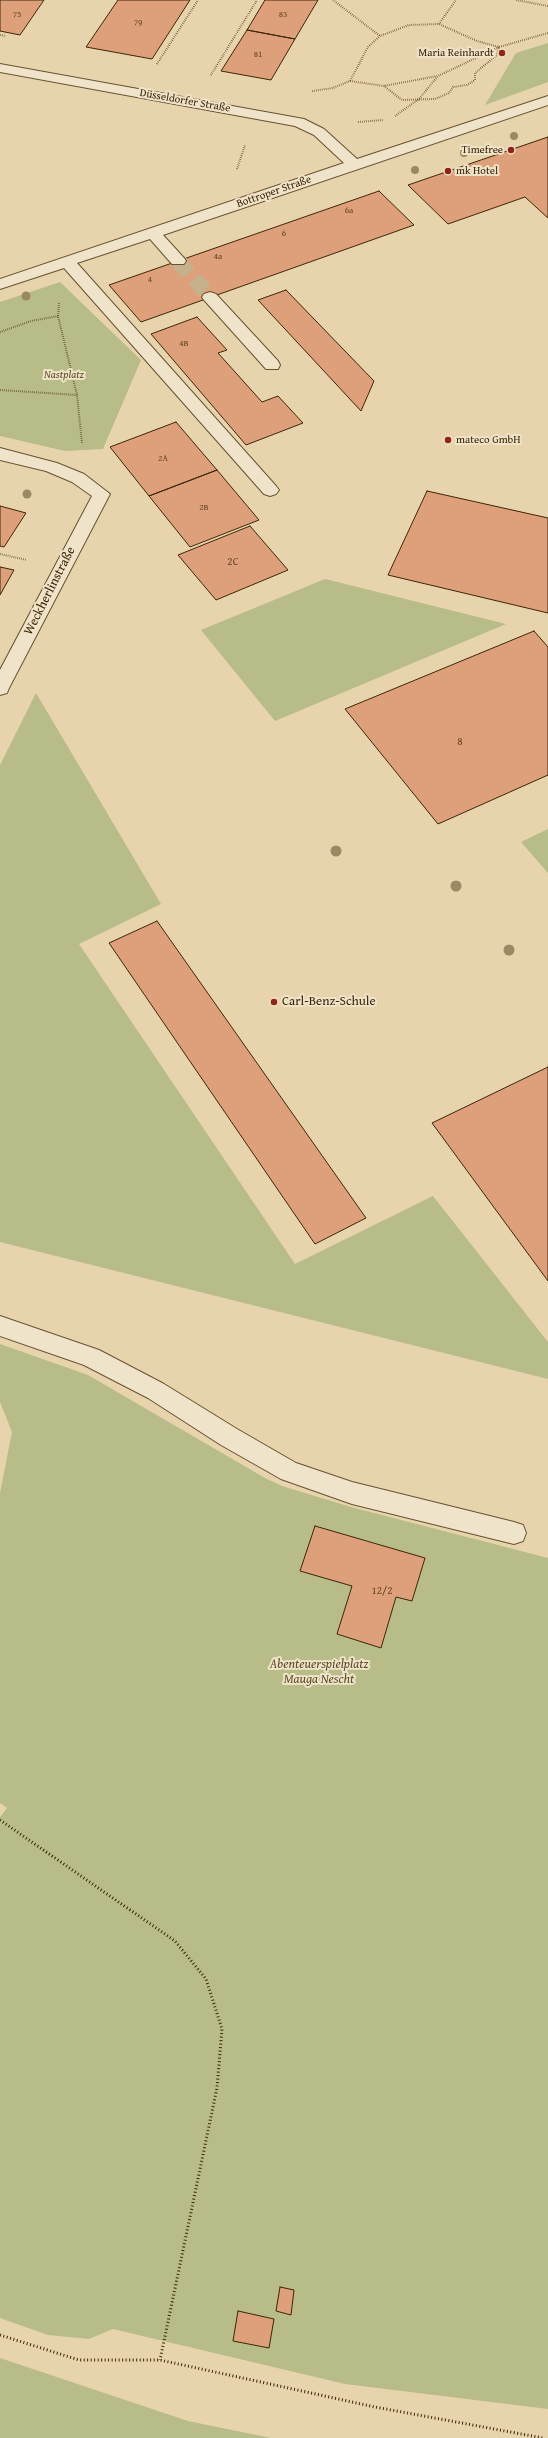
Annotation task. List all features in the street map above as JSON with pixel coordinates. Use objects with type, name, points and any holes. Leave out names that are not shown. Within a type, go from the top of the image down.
[{"type":"street","name":"Düsseldorfer Straße","points":[[0,68],[299,122],[319,132],[354,165]]},
{"type":"street","name":"Bottroper Straße","points":[[0,284],[548,100]]},
{"type":"street","points":[[153,233],[178,261]]},
{"type":"street","points":[[67,262],[270,490]]},
{"type":"street","points":[[210,297],[272,365]]},
{"type":"street","points":[[0,454],[51,467],[78,478],[101,494]]},
{"type":"street","name":"Weckherlinstraße","points":[[0,688],[101,494]]},
{"type":"street","points":[[0,1326],[91,1357],[156,1391],[229,1437],[286,1478],[514,1533]]},
{"type":"path","points":[[156,64],[198,0]]},
{"type":"path","points":[[211,74],[257,0]]},
{"type":"path","points":[[333,0],[380,36]]},
{"type":"path","points":[[439,24],[456,0]]},
{"type":"path","points":[[516,0],[548,6]]},
{"type":"path","points":[[350,81],[368,47],[380,36],[409,26],[439,24],[477,41],[499,47]]},
{"type":"path","points":[[310,92],[333,88],[350,81],[384,86],[409,83],[438,76],[499,47],[548,33]]},
{"type":"path","points":[[384,86],[402,100],[435,99],[449,92],[453,87],[467,85],[475,80],[475,73],[497,55],[499,47]]},
{"type":"path","points":[[394,116],[407,110],[419,100],[438,76]]},
{"type":"path","points":[[229,208],[217,194],[240,166],[247,140],[237,110]]},
{"type":"path","points":[[319,132],[344,123],[387,120]]},
{"type":"path","points":[[58,297],[58,316],[77,395],[83,455],[101,494]]},
{"type":"path","points":[[0,332],[31,321],[58,316]]},
{"type":"path","points":[[0,390],[77,395]]},
{"type":"path","points":[[0,1820],[175,1941],[206,1979],[222,2029],[217,2088],[160,2360]]},
{"type":"path","points":[[0,2335],[79,2360],[160,2360],[375,2406],[543,2438]]},
{"type":"green space","points":[[548,43],[548,82],[485,105],[516,53]]},
{"type":"green space","name":"Nastplatz","points":[[60,282],[141,360],[103,449],[65,451],[0,436],[0,302]]},
{"type":"green space","points":[[325,579],[506,624],[275,721],[201,630]]},
{"type":"green space","points":[[36,693],[161,904],[79,944],[295,1264],[433,1196],[548,1342],[548,1379],[0,1242],[0,765]]},
{"type":"green space","points":[[548,829],[548,873],[521,842]]},
{"type":"green space","name":"Abenteuerspielplatz Mauga Nescht","points":[[0,1344],[88,1375],[265,1478],[282,1486],[351,1507],[548,1558],[548,2409],[345,2384],[113,2329],[89,2339],[48,2335],[0,2318],[0,1817],[7,1808],[0,1803],[0,1493],[12,1432],[0,1402]]},
{"type":"green space","points":[[0,2358],[188,2421],[271,2438],[0,2438]]},
{"type":"building","points":[[0,0],[44,0],[20,35],[0,31]]},
{"type":"building","points":[[118,0],[190,0],[152,59],[86,47]]},
{"type":"building","points":[[265,0],[318,0],[295,39],[247,30]]},
{"type":"building","points":[[247,30],[295,39],[271,80],[221,71]]},
{"type":"building","points":[[548,137],[548,218],[525,197],[448,224],[408,185]]},
{"type":"building","points":[[379,191],[414,225],[141,322],[109,285]]},
{"type":"building","points":[[286,290],[374,381],[361,411],[258,300]]},
{"type":"building","points":[[197,317],[227,350],[218,353],[262,402],[278,396],[303,423],[246,445],[151,334]]},
{"type":"building","points":[[176,422],[217,470],[149,496],[110,447]]},
{"type":"building","points":[[217,470],[259,520],[190,547],[149,496]]},
{"type":"building","points":[[427,491],[548,518],[548,613],[388,575]]},
{"type":"building","points":[[0,506],[26,513],[4,547],[0,546]]},
{"type":"building","points":[[250,526],[288,570],[216,600],[178,555]]},
{"type":"building","points":[[0,567],[14,570],[0,595]]},
{"type":"building","points":[[534,631],[548,647],[548,775],[438,824],[345,709]]},
{"type":"building","points":[[157,921],[366,1218],[315,1244],[109,943]]},
{"type":"building","points":[[548,1067],[548,1281],[432,1123]]},
{"type":"building","points":[[315,1526],[425,1558],[412,1601],[396,1597],[381,1648],[337,1634],[352,1586],[300,1571]]},
{"type":"building","points":[[280,2287],[294,2290],[291,2315],[276,2311]]},
{"type":"building","points":[[238,2311],[274,2319],[269,2348],[233,2341]]},
{"type":"tunnel","points":[[178,261],[210,297]]},
{"type":"place","name":"Maria Reinhardt","points":[[502,53]]},
{"type":"place","name":"Timefree","points":[[511,150]]},
{"type":"place","name":"mk Hotel","points":[[448,171]]},
{"type":"place","name":"mateco GmbH","points":[[448,440]]},
{"type":"place","name":"Carl-Benz-Schule","points":[[274,1002]]}]
